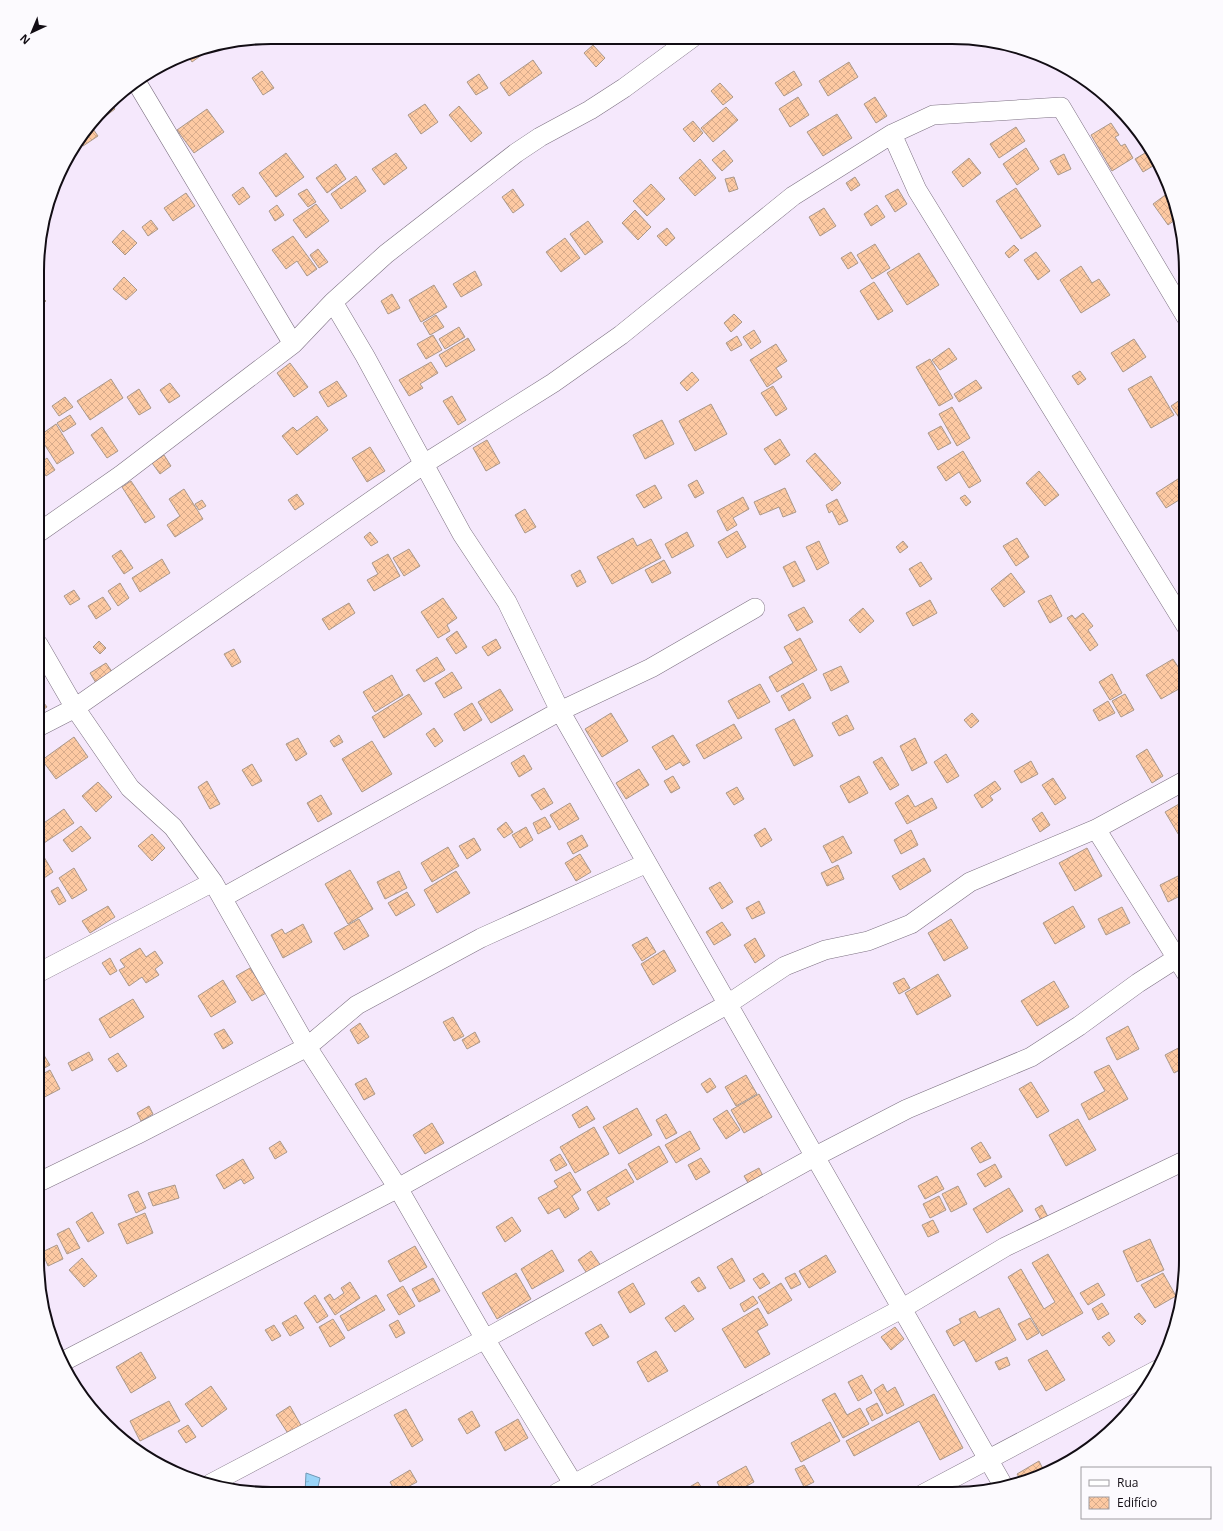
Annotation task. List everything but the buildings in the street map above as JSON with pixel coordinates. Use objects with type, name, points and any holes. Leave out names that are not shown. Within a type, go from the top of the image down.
[{"type":"street","points":[[44,530],[121,475],[293,344],[333,302],[386,254],[516,153],[540,137],[590,110],[624,88],[684,44]]},
{"type":"street","points":[[139,86],[293,344]]},
{"type":"street","points":[[44,724],[75,708],[424,464],[553,383],[621,335],[793,196],[892,134],[933,115],[1061,107],[1179,305]]},
{"type":"street","points":[[892,134],[917,190],[1179,615]]},
{"type":"street","points":[[333,302],[365,356],[462,534],[507,602],[560,711],[903,1308],[1001,1482]]},
{"type":"street","points":[[222,898],[560,711],[651,668],[755,608]]},
{"type":"street","points":[[44,654],[75,708],[130,788],[174,827],[213,882],[307,1047],[398,1188],[485,1339],[576,1487]]},
{"type":"street","points":[[67,1360],[398,1188],[728,1004],[786,966],[825,950],[868,941],[911,924],[970,882],[1096,830],[1179,784]]},
{"type":"street","points":[[1096,830],[1179,963]]},
{"type":"street","points":[[44,1180],[136,1135],[307,1047],[357,1005],[481,938],[647,863]]},
{"type":"street","points":[[44,970],[213,882]]},
{"type":"street","points":[[217,1480],[485,1339],[816,1156],[908,1109],[1031,1057],[1079,1026],[1138,983],[1179,967]]},
{"type":"street","points":[[581,1487],[903,1308],[1005,1247],[1179,1163]]},
{"type":"street","points":[[936,1487],[1149,1374]]},
{"type":"water","points":[[306,1473],[320,1478],[318,1487],[305,1487]]}]
